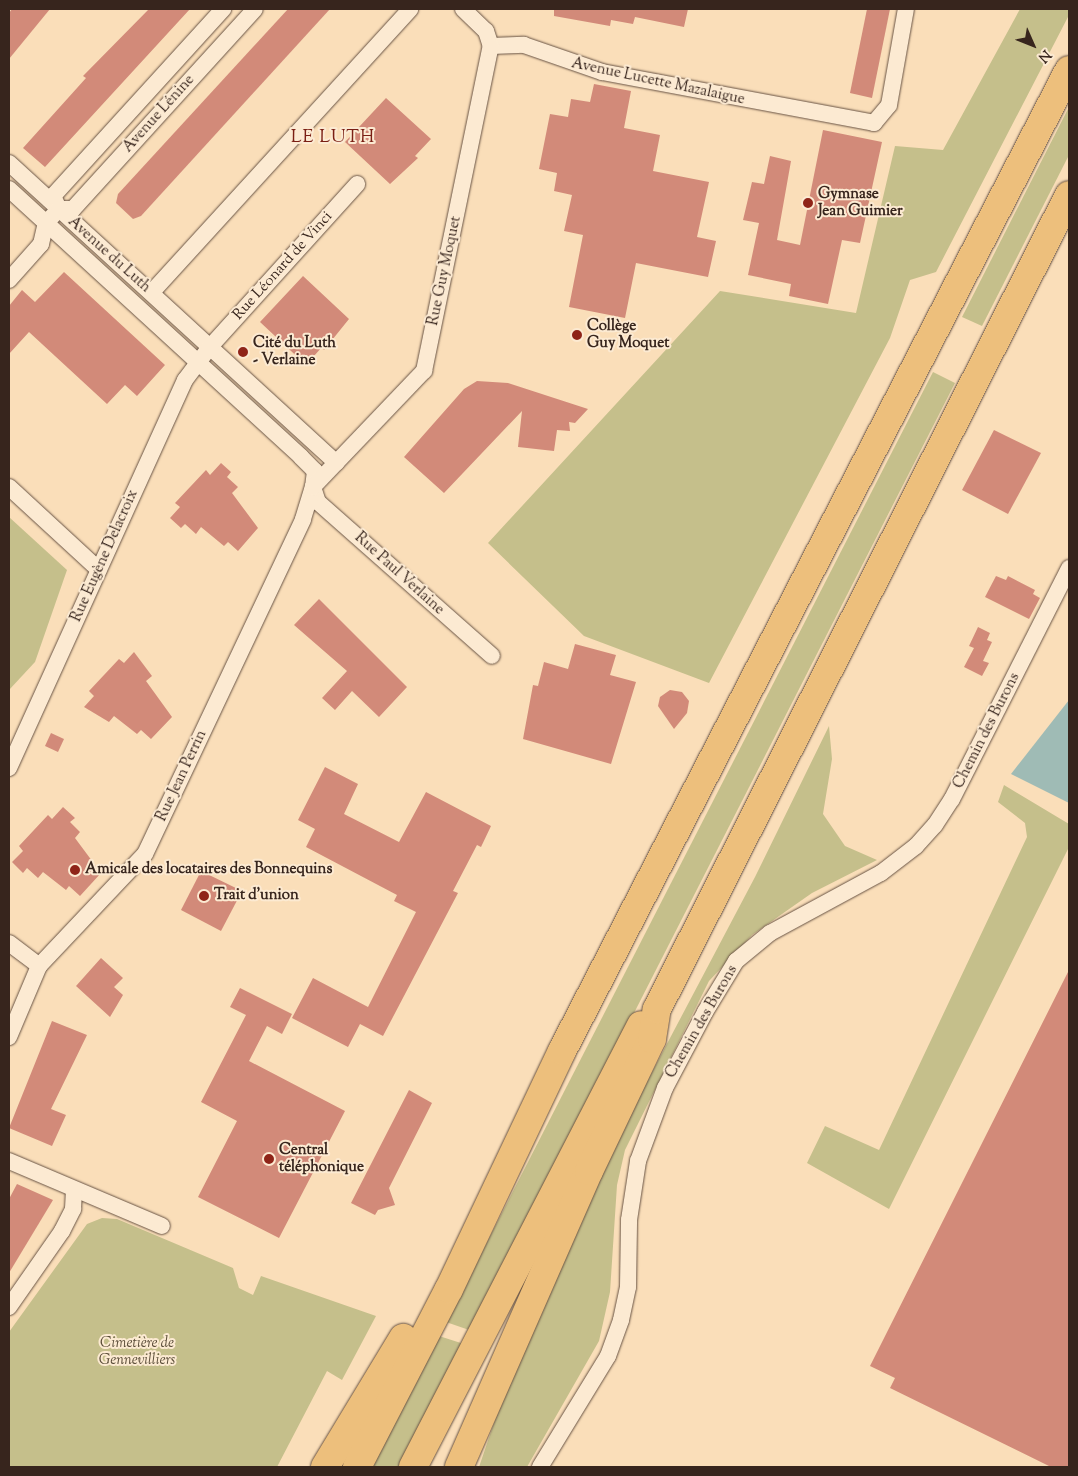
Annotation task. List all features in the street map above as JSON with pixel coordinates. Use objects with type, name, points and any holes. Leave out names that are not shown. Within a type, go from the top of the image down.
[{"type":"highway","points":[[357,1467],[449,1289],[567,1042],[1069,70]]},
{"type":"highway","points":[[459,1467],[589,1171],[652,1039],[657,1009],[1069,195]]},
{"type":"highway","points":[[413,1467],[636,1030],[657,1009]]},
{"type":"highway","points":[[325,1467],[357,1420],[423,1300],[449,1289]]},
{"type":"street","name":"Avenue Lénine","points":[[59,209],[53,196],[223,9]]},
{"type":"street","name":"Avenue Lénine","points":[[46,223],[59,209],[73,209],[255,9]]},
{"type":"street","points":[[152,292],[410,9]]},
{"type":"street","points":[[463,9],[486,31],[491,46]]},
{"type":"street","name":"Avenue Lucette Mazalaigue","points":[[491,46],[524,46],[595,70],[874,123],[888,105],[906,9]]},
{"type":"street","name":"Rue Guy Moquet","points":[[336,464],[424,371],[491,46]]},
{"type":"street","name":"Avenue du Luth","points":[[9,163],[152,292],[209,348]]},
{"type":"street","name":"Rue Léonard de Vinci","points":[[209,348],[357,184]]},
{"type":"street","name":"Avenue du Luth","points":[[9,189],[198,361]]},
{"type":"street","points":[[9,280],[41,244],[46,223]]},
{"type":"street","points":[[209,348],[336,464],[313,487]]},
{"type":"street","name":"Rue Eugène Delacroix","points":[[9,768],[99,570],[198,361],[209,348]]},
{"type":"street","name":"Rue Paul Verlaine","points":[[198,361],[315,471],[313,487],[318,502],[492,656]]},
{"type":"street","points":[[9,487],[99,570]]},
{"type":"street","name":"Rue Jean Perrin","points":[[9,1037],[39,966],[145,854],[303,519],[313,487]]},
{"type":"street","name":"Chemin des Burons","points":[[540,1467],[608,1356],[621,1320],[628,1287],[628,1220],[638,1161],[665,1088],[705,1012],[736,961],[770,933],[881,873],[916,846],[935,825],[952,799],[1069,568]]},
{"type":"street","points":[[9,943],[39,966]]},
{"type":"street","points":[[9,1161],[162,1226]]},
{"type":"street","points":[[9,1307],[62,1231],[74,1209],[74,1190]]},
{"type":"green space","points":[[1020,9],[1069,9],[1069,15],[936,272],[910,280],[890,338],[709,683],[584,636],[488,543],[720,291],[856,313],[895,146],[943,150]]},
{"type":"green space","points":[[1069,107],[1069,155],[982,326],[962,317]]},
{"type":"green space","points":[[933,372],[955,383],[472,1331],[446,1322]]},
{"type":"green space","points":[[9,517],[67,570],[35,662],[9,690]]},
{"type":"green space","points":[[829,726],[832,759],[823,814],[845,846],[877,860],[812,893],[752,935],[709,981],[625,1150],[617,1185],[610,1292],[599,1341],[527,1467],[479,1467],[495,1420],[612,1148],[755,877]]},
{"type":"green space","points":[[1004,785],[1069,824],[1069,847],[889,1209],[807,1163],[825,1126],[879,1150],[1027,837],[1025,823],[998,802]]},
{"type":"green space","name":"Cimetière de Gennevilliers","points":[[102,1218],[117,1219],[233,1268],[239,1288],[253,1295],[261,1276],[376,1316],[342,1380],[327,1371],[277,1467],[9,1467],[9,1332],[87,1224]]},
{"type":"green space","points":[[439,1336],[464,1344],[399,1467],[372,1467]]},
{"type":"water","points":[[1069,700],[1069,803],[1011,774]]},
{"type":"building","points":[[12,9],[50,9],[9,59],[9,13]]},
{"type":"building","points":[[149,9],[190,9],[45,167],[23,148],[86,78],[83,76]]},
{"type":"building","points":[[288,9],[330,9],[141,216],[133,219],[116,203],[118,194]]},
{"type":"building","points":[[554,9],[688,9],[684,27],[635,17],[633,24],[611,20],[610,26],[554,16]]},
{"type":"building","points":[[867,9],[890,9],[872,98],[850,93]]},
{"type":"building","points":[[594,84],[631,91],[624,128],[660,135],[653,171],[709,182],[697,237],[716,241],[708,277],[636,263],[625,318],[569,307],[583,235],[564,231],[572,195],[554,191],[557,173],[539,169],[550,114],[568,117],[571,99],[590,102]]},
{"type":"building","points":[[386,98],[431,139],[415,156],[418,158],[390,184],[345,142]]},
{"type":"building","name":"Gymnase Jean Guimier","points":[[823,130],[882,142],[860,243],[842,240],[828,304],[789,296],[791,284],[748,275],[759,223],[743,220],[752,182],[764,184],[770,156],[791,161],[777,240],[800,245]]},
{"type":"building","points":[[64,272],[165,365],[137,396],[125,385],[107,404],[29,332],[9,354],[9,306],[22,290],[35,302]]},
{"type":"building","points":[[303,276],[349,319],[324,350],[322,347],[306,365],[260,322]]},
{"type":"building","points":[[477,381],[508,383],[588,409],[575,423],[569,422],[570,431],[557,430],[554,451],[518,447],[522,411],[444,493],[404,457],[464,389]]},
{"type":"building","points":[[994,430],[1041,453],[1008,514],[962,490]]},
{"type":"building","points":[[221,463],[231,472],[227,477],[238,487],[232,493],[258,528],[238,551],[228,542],[224,546],[201,527],[196,534],[185,524],[181,528],[170,518],[180,507],[175,503],[206,470],[210,475]]},
{"type":"building","points":[[996,576],[1006,580],[1008,576],[1035,590],[1033,594],[1040,598],[1029,619],[985,597]]},
{"type":"building","points":[[319,599],[407,687],[379,717],[352,691],[335,710],[322,698],[347,671],[294,625]]},
{"type":"building","points":[[978,627],[990,633],[987,640],[992,642],[983,661],[989,663],[982,676],[964,667],[974,648],[969,646]]},
{"type":"building","points":[[575,644],[616,655],[610,675],[636,682],[611,764],[523,739],[533,685],[538,686],[544,662],[568,669]]},
{"type":"building","points":[[134,652],[152,676],[146,681],[172,717],[151,739],[141,730],[137,734],[114,716],[109,722],[84,707],[94,696],[89,691],[119,659],[124,663]]},
{"type":"building","points":[[670,690],[682,692],[689,701],[687,713],[674,729],[658,706],[660,697]]},
{"type":"building","points":[[51,733],[64,739],[58,752],[45,746]]},
{"type":"building","points":[[325,767],[358,784],[344,814],[399,842],[426,792],[491,826],[481,847],[477,845],[453,891],[458,893],[383,1036],[360,1024],[348,1047],[292,1018],[313,978],[368,1007],[416,912],[394,901],[397,895],[306,847],[315,829],[298,820]]},
{"type":"building","points":[[63,807],[75,818],[70,822],[80,832],[75,838],[101,873],[80,896],[69,886],[66,890],[43,872],[38,878],[27,868],[23,873],[12,862],[23,851],[19,846],[48,815],[52,819]]},
{"type":"building","points":[[201,871],[242,891],[221,931],[181,910]]},
{"type":"building","points":[[101,958],[123,978],[114,987],[123,995],[110,1017],[76,986]]},
{"type":"building","points":[[1069,970],[1069,1467],[1051,1467],[890,1388],[895,1378],[870,1366]]},
{"type":"building","name":"Central téléphonique","points":[[240,988],[292,1014],[282,1034],[267,1026],[249,1061],[345,1111],[279,1238],[198,1197],[237,1121],[201,1102],[246,1015],[230,1007]]},
{"type":"building","points":[[52,1021],[87,1035],[51,1109],[66,1115],[52,1146],[9,1128]]},
{"type":"building","points":[[409,1090],[432,1103],[389,1188],[395,1205],[378,1210],[375,1215],[351,1203]]},
{"type":"building","points":[[17,1184],[53,1200],[9,1273],[9,1199]]},
{"type":"place","name":"Gymnase Jean Guimier","points":[[808,203]]},
{"type":"place","name":"Collège Guy Moquet","points":[[577,335]]},
{"type":"place","name":"Cité du Luth - Verlaine","points":[[243,352]]},
{"type":"place","name":"Amicale des locataires des Bonnequins","points":[[75,870]]},
{"type":"place","name":"Trait d’union","points":[[204,896]]},
{"type":"place","name":"Central téléphonique","points":[[269,1159]]},
{"type":"district","name":"LE LUTH","points":[[333,138]]}]
